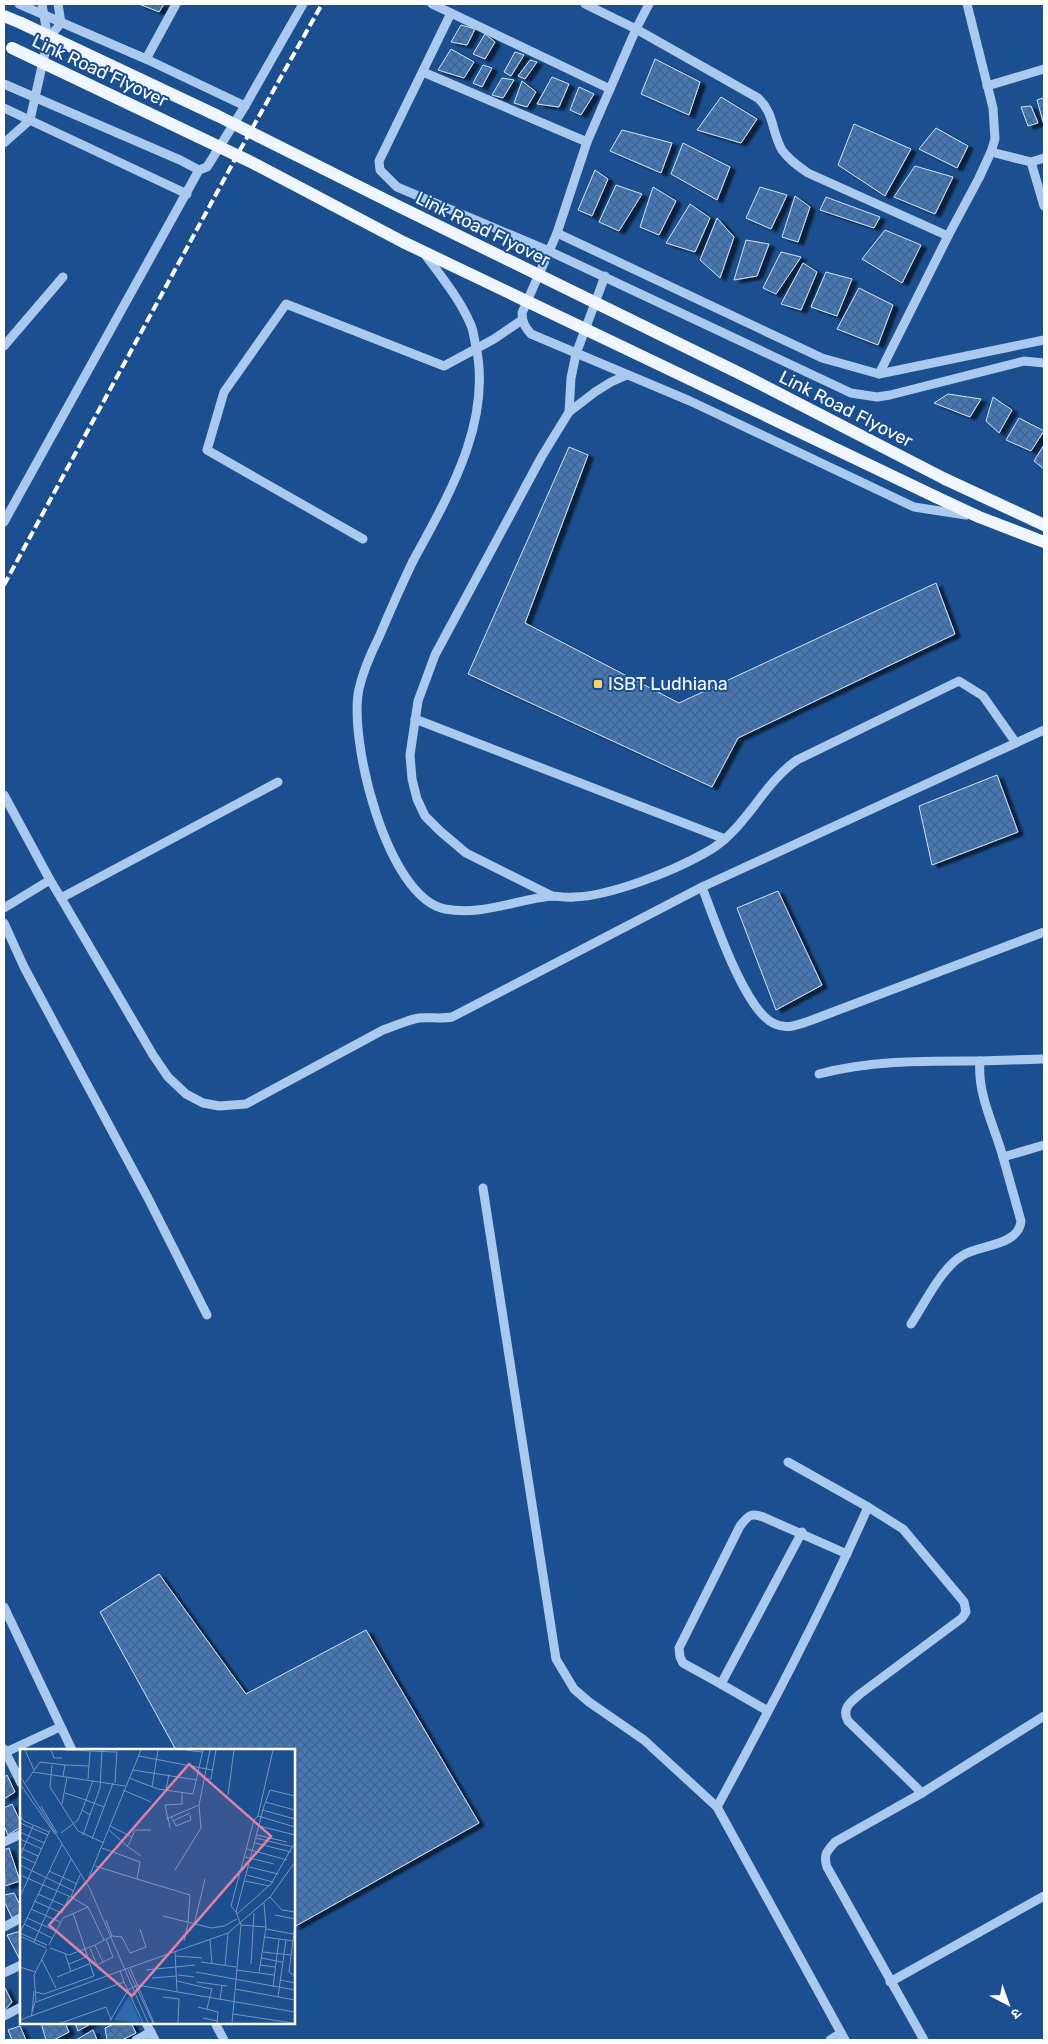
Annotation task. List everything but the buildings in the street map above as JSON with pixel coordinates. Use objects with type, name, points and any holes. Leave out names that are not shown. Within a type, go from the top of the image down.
[{"type":"main road","name":"Link Road Flyover","points":[[4,16],[218,116],[747,377],[944,479],[1042,521]]},
{"type":"main road","name":"Link Road Flyover","points":[[4,44],[251,162],[423,252],[936,497],[979,517],[1044,542]]},
{"type":"street","points":[[19,4],[146,59],[244,106]]},
{"type":"street","points":[[4,142],[30,120],[48,39],[42,4]]},
{"type":"street","points":[[48,39],[61,23],[58,4]]},
{"type":"street","points":[[146,59],[176,4]]},
{"type":"street","points":[[4,522],[200,170],[207,167],[302,4]]},
{"type":"street","points":[[432,4],[610,89]]},
{"type":"street","points":[[586,4],[636,28],[758,98],[767,107],[778,142],[794,164],[948,236]]},
{"type":"street","points":[[649,4],[636,28],[587,142],[556,233],[525,305],[522,320],[526,328],[531,334],[690,401],[914,507],[979,517]]},
{"type":"street","points":[[879,374],[979,178],[995,139],[993,108],[967,4]]},
{"type":"street","points":[[452,13],[379,161],[380,170],[397,187],[605,276],[851,393],[865,396],[890,395],[1024,361],[1044,363]]},
{"type":"street","points":[[987,86],[1044,69]]},
{"type":"street","points":[[423,72],[587,142]]},
{"type":"street","points":[[4,84],[200,170]]},
{"type":"street","points":[[4,108],[187,194]]},
{"type":"street","points":[[991,152],[1031,162],[1044,158]]},
{"type":"street","points":[[1031,162],[1044,206]]},
{"type":"street","points":[[556,233],[822,358],[879,374],[1044,340]]},
{"type":"street","points":[[423,252],[453,292],[471,324],[479,358],[479,402],[468,449],[441,510],[413,561],[368,662],[359,689],[357,714],[362,766],[385,838],[395,863],[411,887],[428,902],[444,909],[473,912],[552,896],[575,898],[638,882],[706,852],[725,839],[738,827],[780,775],[797,760],[959,681],[983,696],[1016,744]]},
{"type":"street","points":[[569,412],[576,354],[605,276]]},
{"type":"street","points":[[4,346],[63,277]]},
{"type":"street","points":[[362,539],[207,450],[224,392],[286,304],[444,366],[494,339],[522,320]]},
{"type":"street","points":[[552,896],[466,853],[440,831],[425,816],[417,798],[412,779],[410,755],[418,701],[435,655],[542,456],[569,412],[595,392],[627,375]]},
{"type":"street","points":[[416,719],[725,839]]},
{"type":"street","points":[[4,796],[50,880],[153,1055],[168,1077],[186,1094],[203,1104],[218,1106],[246,1104],[383,1030],[420,1018],[442,1019],[452,1017],[702,887],[1044,730]]},
{"type":"street","points":[[61,898],[278,782]]},
{"type":"street","points":[[4,908],[50,880]]},
{"type":"street","points":[[702,887],[739,977],[752,1002],[774,1024],[788,1027],[812,1020],[1044,932]]},
{"type":"street","points":[[4,924],[24,967],[148,1198],[207,1315]]},
{"type":"street","points":[[819,1074],[845,1067],[868,1064],[920,1061],[1044,1059]]},
{"type":"street","points":[[911,1324],[952,1263],[973,1250],[1005,1240],[1012,1236],[1020,1227],[1021,1221],[1003,1157],[981,1090],[980,1061]]},
{"type":"street","points":[[1003,1157],[1044,1145]]},
{"type":"street","points":[[483,1188],[556,1659],[574,1689],[589,1702],[644,1740],[717,1807],[843,2037],[830,2040]]},
{"type":"street","points":[[788,1462],[903,1529],[958,1594],[966,1608],[962,1618],[860,1694],[848,1704],[845,1710],[848,1721],[922,1793]]},
{"type":"street","points":[[717,1807],[768,1711],[847,1554],[868,1507]]},
{"type":"street","points":[[768,1711],[683,1663],[679,1648],[740,1526],[748,1515],[755,1514],[802,1532],[847,1554]]},
{"type":"street","points":[[721,1684],[802,1532]]},
{"type":"street","points":[[4,1607],[71,1749]]},
{"type":"street","points":[[924,2040],[826,1867],[824,1859],[826,1852],[835,1842],[922,1793],[1044,1716]]},
{"type":"street","points":[[20,1781],[4,1751],[60,1727]]},
{"type":"street","points":[[4,1842],[20,1834]]},
{"type":"street","points":[[890,1982],[1044,1896]]},
{"type":"street","points":[[4,1927],[20,1919]]},
{"type":"street","points":[[4,1973],[20,1965]]},
{"type":"street","points":[[4,2016],[20,2008]]},
{"type":"street","points":[[136,2040],[153,2036],[147,2024]]},
{"type":"street","points":[[216,2024],[224,2040]]},
{"type":"railway","points":[[4,585],[240,150],[322,4]]},
{"type":"place","name":"ISBT Ludhiana","points":[[598,684]]}]
